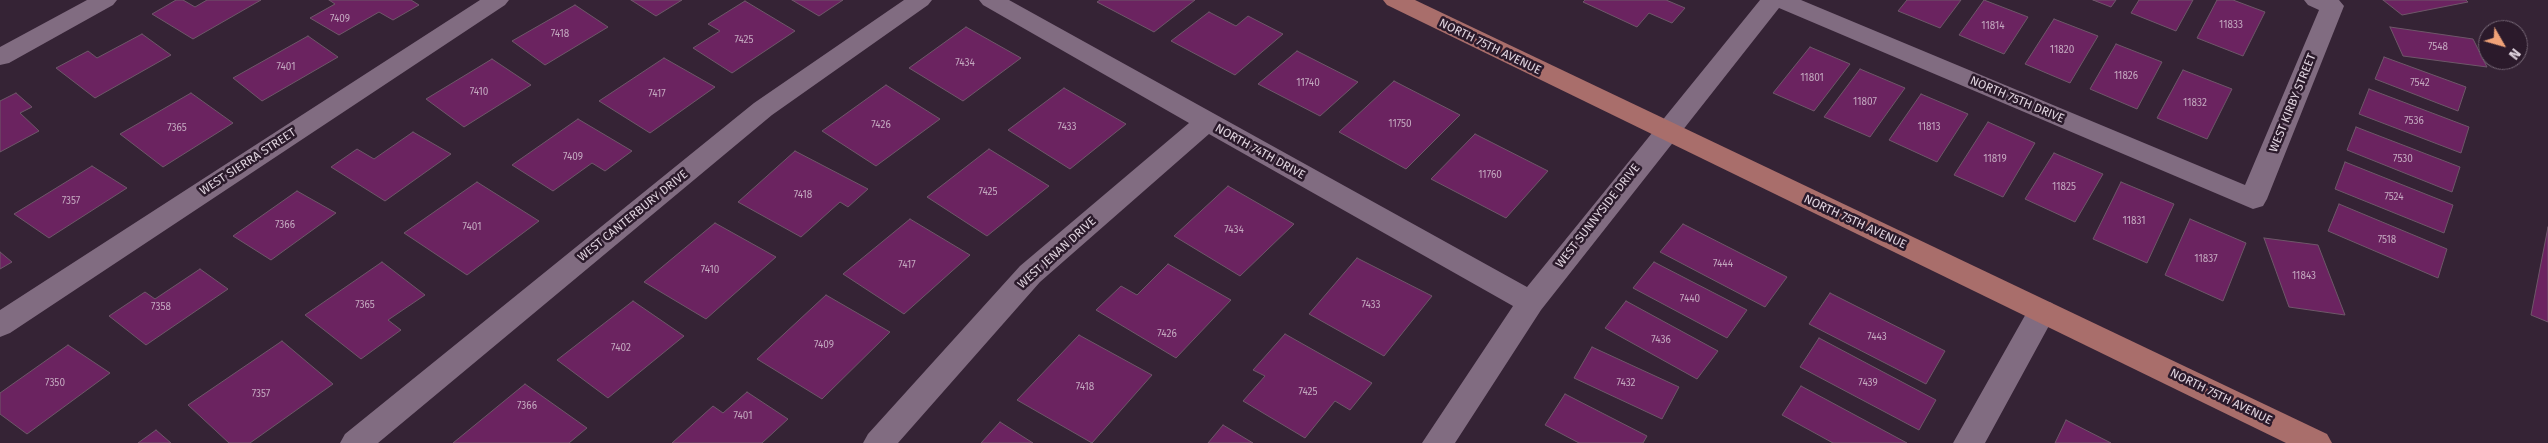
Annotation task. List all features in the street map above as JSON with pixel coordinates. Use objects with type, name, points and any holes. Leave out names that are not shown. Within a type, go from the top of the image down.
[{"type":"main road","name":"NORTH 75TH AVENUE","points":[[1395,0],[2316,443]]},
{"type":"street","points":[[0,57],[105,0]]},
{"type":"street","name":"WEST SIERRA STREET","points":[[0,325],[497,0]]},
{"type":"street","name":"WEST CANTERBURY DRIVE","points":[[356,443],[763,109],[920,0]]},
{"type":"street","name":"NORTH 74TH DRIVE","points":[[990,0],[1488,280],[1531,302]]},
{"type":"street","name":"WEST SUNNYSIDE DRIVE","points":[[1438,443],[1531,302],[1772,0]]},
{"type":"street","name":"NORTH 75TH DRIVE","points":[[1780,0],[2253,199]]},
{"type":"street","name":"WEST KIRBY STREET","points":[[2253,199],[2324,3]]},
{"type":"street","name":"WEST JENAN DRIVE","points":[[879,443],[1030,274],[1207,122]]},
{"type":"street","points":[[1969,443],[2042,311]]},
{"type":"building","points":[[176,0],[183,0],[195,7],[207,0],[261,0],[193,39],[152,14]]},
{"type":"building","points":[[329,0],[411,0],[419,5],[393,20],[379,12],[339,35],[310,18],[335,4]]},
{"type":"building","points":[[631,0],[682,0],[656,16]]},
{"type":"building","points":[[792,0],[843,0],[819,16]]},
{"type":"building","points":[[1100,0],[1195,0],[1154,32],[1097,2]]},
{"type":"building","points":[[1585,0],[1666,0],[1685,8],[1672,23],[1649,13],[1637,27],[1583,2]]},
{"type":"building","points":[[1907,0],[1961,0],[1940,28],[1898,11]]},
{"type":"building","points":[[1984,0],[2028,17],[2004,54],[1959,35]]},
{"type":"building","points":[[2093,0],[2116,0],[2111,7]]},
{"type":"building","points":[[2139,0],[2193,0],[2176,31],[2131,13]]},
{"type":"building","points":[[2217,0],[2233,0],[2265,12],[2243,56],[2197,38]]},
{"type":"building","points":[[2383,0],[2466,0],[2468,2],[2402,15]]},
{"type":"building","points":[[745,1],[795,31],[732,73],[693,48],[720,31],[708,24]]},
{"type":"building","points":[[575,5],[608,27],[545,65],[512,41]]},
{"type":"building","points":[[1209,12],[1236,26],[1248,16],[1283,34],[1235,75],[1171,41]]},
{"type":"building","points":[[2054,19],[2098,36],[2070,83],[2025,64]]},
{"type":"building","points":[[966,27],[1021,58],[963,101],[909,68]]},
{"type":"building","points":[[2390,27],[2473,39],[2478,49],[2478,66],[2403,56]]},
{"type":"building","points":[[142,34],[171,55],[95,98],[56,68],[88,51],[97,58]]},
{"type":"building","points":[[308,36],[338,57],[262,101],[233,78]]},
{"type":"building","points":[[2116,44],[2162,62],[2137,109],[2090,89]]},
{"type":"building","points":[[1810,47],[1850,64],[1814,111],[1773,93]]},
{"type":"building","points":[[1297,51],[1358,82],[1320,116],[1258,84]]},
{"type":"building","points":[[2384,57],[2466,87],[2458,111],[2375,79]]},
{"type":"building","points":[[664,58],[715,87],[650,133],[599,101]]},
{"type":"building","points":[[492,59],[531,85],[464,127],[426,99]]},
{"type":"building","points":[[1860,69],[1905,88],[1870,137],[1824,117]]},
{"type":"building","points":[[2183,70],[2232,89],[2207,139],[2157,118]]},
{"type":"building","points":[[1394,81],[1460,115],[1406,169],[1339,132]]},
{"type":"building","points":[[886,85],[940,119],[876,166],[822,131]]},
{"type":"building","points":[[1064,88],[1126,124],[1070,169],[1008,130]]},
{"type":"building","points":[[2369,89],[2469,127],[2461,153],[2359,114]]},
{"type":"building","points":[[16,93],[32,107],[20,113],[39,131],[0,152],[0,101]]},
{"type":"building","points":[[191,93],[233,123],[163,167],[120,134]]},
{"type":"building","points":[[1921,94],[1968,114],[1937,162],[1889,140]]},
{"type":"building","points":[[578,119],[632,151],[605,171],[592,163],[553,191],[512,165]]},
{"type":"building","points":[[1988,122],[2035,143],[2003,197],[1954,175]]},
{"type":"building","points":[[2356,127],[2460,167],[2452,192],[2347,150]]},
{"type":"building","points":[[413,132],[451,154],[385,201],[331,167],[357,149],[374,159]]},
{"type":"building","points":[[1475,134],[1548,171],[1506,218],[1431,179]]},
{"type":"building","points":[[989,149],[1049,186],[987,236],[927,197]]},
{"type":"building","points":[[795,151],[868,189],[848,207],[840,202],[801,237],[738,202]]},
{"type":"building","points":[[2054,153],[2103,174],[2075,222],[2025,199]]},
{"type":"building","points":[[2345,162],[2453,205],[2444,233],[2335,189]]},
{"type":"building","points":[[92,166],[127,188],[49,238],[14,214]]},
{"type":"building","points":[[477,182],[539,221],[467,275],[404,233]]},
{"type":"building","points":[[2121,182],[2174,204],[2147,263],[2093,239]]},
{"type":"building","points":[[1228,186],[1294,224],[1240,276],[1174,236]]},
{"type":"building","points":[[297,191],[336,213],[271,260],[233,236]]},
{"type":"building","points":[[2339,204],[2447,249],[2438,278],[2328,231]]},
{"type":"building","points":[[910,219],[970,255],[904,314],[843,274]]},
{"type":"building","points":[[2190,219],[2246,243],[2223,301],[2165,275]]},
{"type":"building","points":[[715,223],[776,257],[706,319],[644,282]]},
{"type":"building","points":[[1683,224],[1787,277],[1765,307],[1660,252]]},
{"type":"building","points":[[2548,227],[2548,322],[2531,315]]},
{"type":"building","points":[[2264,238],[2318,245],[2345,315],[2289,307]]},
{"type":"building","points":[[0,252],[12,262],[0,269]]},
{"type":"building","points":[[1357,258],[1432,296],[1384,356],[1309,314]]},
{"type":"building","points":[[382,262],[425,295],[388,320],[401,330],[361,359],[305,315]]},
{"type":"building","points":[[1654,262],[1747,310],[1727,338],[1633,288]]},
{"type":"building","points":[[1168,264],[1231,300],[1176,358],[1096,310],[1121,286],[1137,295]]},
{"type":"building","points":[[200,269],[228,289],[146,345],[109,316],[145,292],[155,299]]},
{"type":"building","points":[[1830,293],[1945,351],[1926,384],[1809,324]]},
{"type":"building","points":[[826,295],[890,332],[822,399],[757,359]]},
{"type":"building","points":[[633,301],[684,336],[608,398],[557,360]]},
{"type":"building","points":[[1626,301],[1718,351],[1697,379],[1605,328]]},
{"type":"building","points":[[1285,334],[1372,383],[1350,410],[1335,401],[1305,438],[1243,401],[1265,376],[1253,370]]},
{"type":"building","points":[[1079,335],[1152,375],[1092,443],[1017,400]]},
{"type":"building","points":[[1819,338],[1936,400],[1919,430],[1800,367]]},
{"type":"building","points":[[282,341],[333,384],[250,443],[229,443],[188,405]]},
{"type":"building","points":[[68,345],[110,373],[27,434],[0,414],[0,393]]},
{"type":"building","points":[[1592,347],[1679,387],[1662,419],[1574,378]]},
{"type":"building","points":[[525,384],[587,428],[569,443],[453,443]]},
{"type":"building","points":[[1801,386],[1907,443],[1833,443],[1782,415]]},
{"type":"building","points":[[747,392],[788,419],[762,443],[672,443],[713,406],[723,413]]},
{"type":"building","points":[[1565,394],[1647,436],[1643,443],[1579,443],[1545,425]]},
{"type":"building","points":[[2066,420],[2111,443],[2055,443]]},
{"type":"building","points":[[1000,422],[1033,443],[981,443]]},
{"type":"building","points":[[1223,425],[1253,443],[1208,443]]},
{"type":"building","points":[[156,430],[171,443],[138,443]]}]
